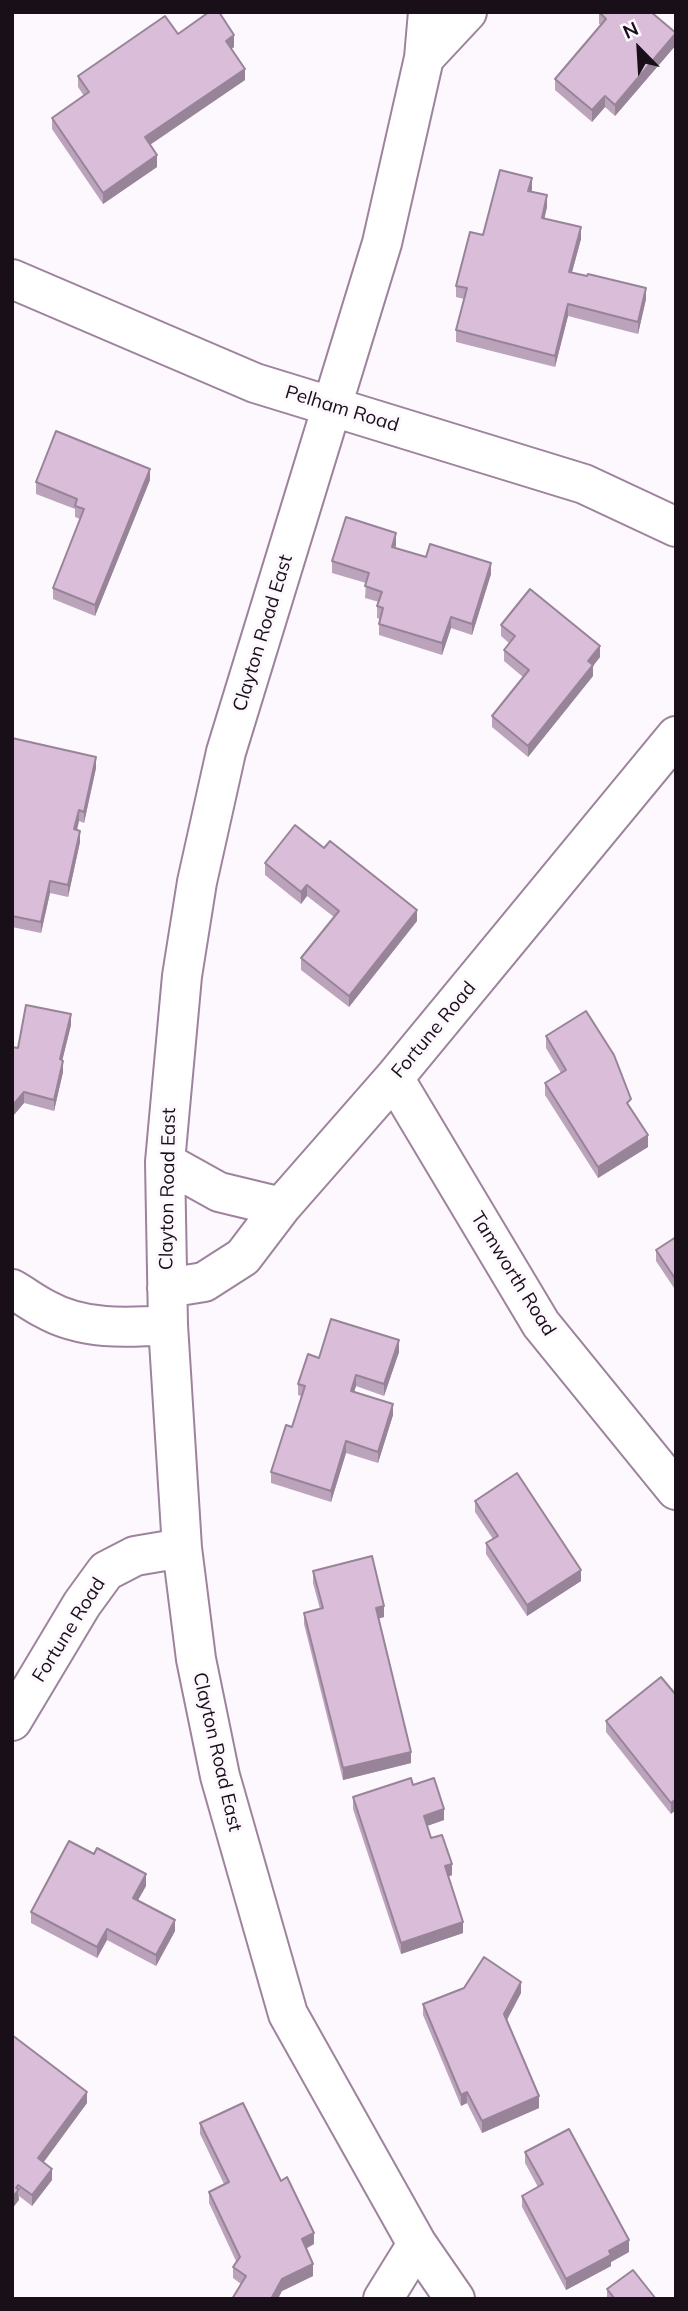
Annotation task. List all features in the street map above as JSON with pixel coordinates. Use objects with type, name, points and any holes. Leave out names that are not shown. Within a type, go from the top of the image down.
[{"type":"street","name":"Clayton Road East","points":[[428,12],[424,58],[382,243],[226,752],[197,882],[181,976],[164,1162],[167,1307],[182,1548],[196,1660],[220,1776],[288,2014],[417,2244],[455,2299]]},
{"type":"street","points":[[424,58],[467,12]]},
{"type":"street","name":"Pelham Road","points":[[12,279],[255,383],[584,484],[676,527]]},
{"type":"street","name":"Fortune Road","points":[[12,1289],[46,1310],[81,1323],[126,1328],[167,1307],[243,1257],[281,1207],[394,1078],[676,736]]},
{"type":"street","name":"Tamworth Road","points":[[394,1078],[541,1324],[676,1489]]},
{"type":"street","points":[[164,1162],[219,1192],[281,1207]]},
{"type":"street","name":"Fortune Road","points":[[12,1721],[82,1604],[106,1571],[135,1556],[182,1548]]},
{"type":"street","points":[[383,2299],[417,2244]]},
{"type":"building","points":[[209,12],[219,12],[234,35],[226,41],[245,69],[145,137],[157,155],[103,193],[52,118],[89,92],[78,76],[165,16],[178,34]]},
{"type":"building","points":[[599,12],[651,12],[676,33],[615,105],[605,96],[592,110],[555,79],[606,19]]},
{"type":"building","points":[[500,170],[532,178],[528,191],[547,195],[542,218],[581,227],[569,272],[646,288],[638,322],[568,304],[555,356],[456,330],[467,288],[456,286],[470,232],[483,235]]},
{"type":"building","points":[[56,431],[150,469],[95,605],[53,588],[84,509],[75,506],[77,499],[36,482]]},
{"type":"building","points":[[346,517],[396,533],[392,547],[426,557],[430,544],[491,563],[472,624],[451,617],[442,643],[379,624],[383,608],[377,606],[382,592],[365,586],[369,573],[332,561]]},
{"type":"building","points":[[530,589],[600,646],[588,661],[593,665],[528,746],[492,716],[529,670],[504,650],[515,636],[501,625]]},
{"type":"building","points":[[12,738],[96,757],[84,812],[79,810],[74,829],[80,831],[68,885],[50,881],[41,922],[12,916]]},
{"type":"building","points":[[295,825],[324,848],[330,841],[417,910],[349,996],[301,958],[339,911],[307,885],[301,892],[265,863]]},
{"type":"building","points":[[26,1005],[71,1014],[54,1100],[24,1092],[12,1105],[12,1047],[18,1048]]},
{"type":"building","points":[[586,1011],[614,1055],[631,1099],[627,1103],[648,1135],[598,1167],[545,1083],[566,1070],[546,1036]]},
{"type":"building","points":[[676,1237],[676,1280],[656,1250]]},
{"type":"building","points":[[331,1319],[399,1340],[384,1384],[356,1375],[351,1391],[393,1404],[378,1452],[346,1441],[331,1491],[271,1472],[286,1425],[292,1427],[305,1386],[298,1384],[308,1354],[319,1358]]},
{"type":"building","points":[[517,1473],[581,1570],[527,1605],[486,1543],[498,1536],[475,1501]]},
{"type":"building","points":[[372,1556],[384,1606],[376,1608],[411,1752],[343,1768],[304,1613],[323,1608],[313,1571]]},
{"type":"building","points":[[661,1677],[676,1695],[676,1799],[671,1803],[606,1721]]},
{"type":"building","points":[[411,1778],[413,1785],[434,1778],[444,1809],[424,1816],[431,1838],[442,1835],[452,1864],[445,1866],[463,1922],[401,1943],[353,1797]]},
{"type":"building","points":[[69,1841],[94,1854],[97,1848],[146,1874],[133,1898],[175,1920],[156,1955],[107,1929],[97,1947],[31,1912]]},
{"type":"building","points":[[484,1957],[521,1982],[504,2014],[539,2096],[482,2121],[467,2092],[461,2095],[423,2004],[464,1988]]},
{"type":"building","points":[[12,2035],[87,2092],[38,2158],[52,2169],[32,2195],[18,2185],[16,2188],[19,2189],[12,2198]]},
{"type":"building","points":[[243,2103],[281,2181],[287,2177],[314,2233],[302,2239],[313,2264],[282,2279],[271,2299],[232,2299],[246,2276],[233,2267],[240,2257],[209,2192],[229,2182],[200,2123]]},
{"type":"building","points":[[569,2129],[629,2240],[609,2251],[611,2255],[566,2279],[522,2196],[543,2184],[525,2152]]},
{"type":"building","points":[[633,2270],[656,2299],[615,2299],[607,2289]]}]
